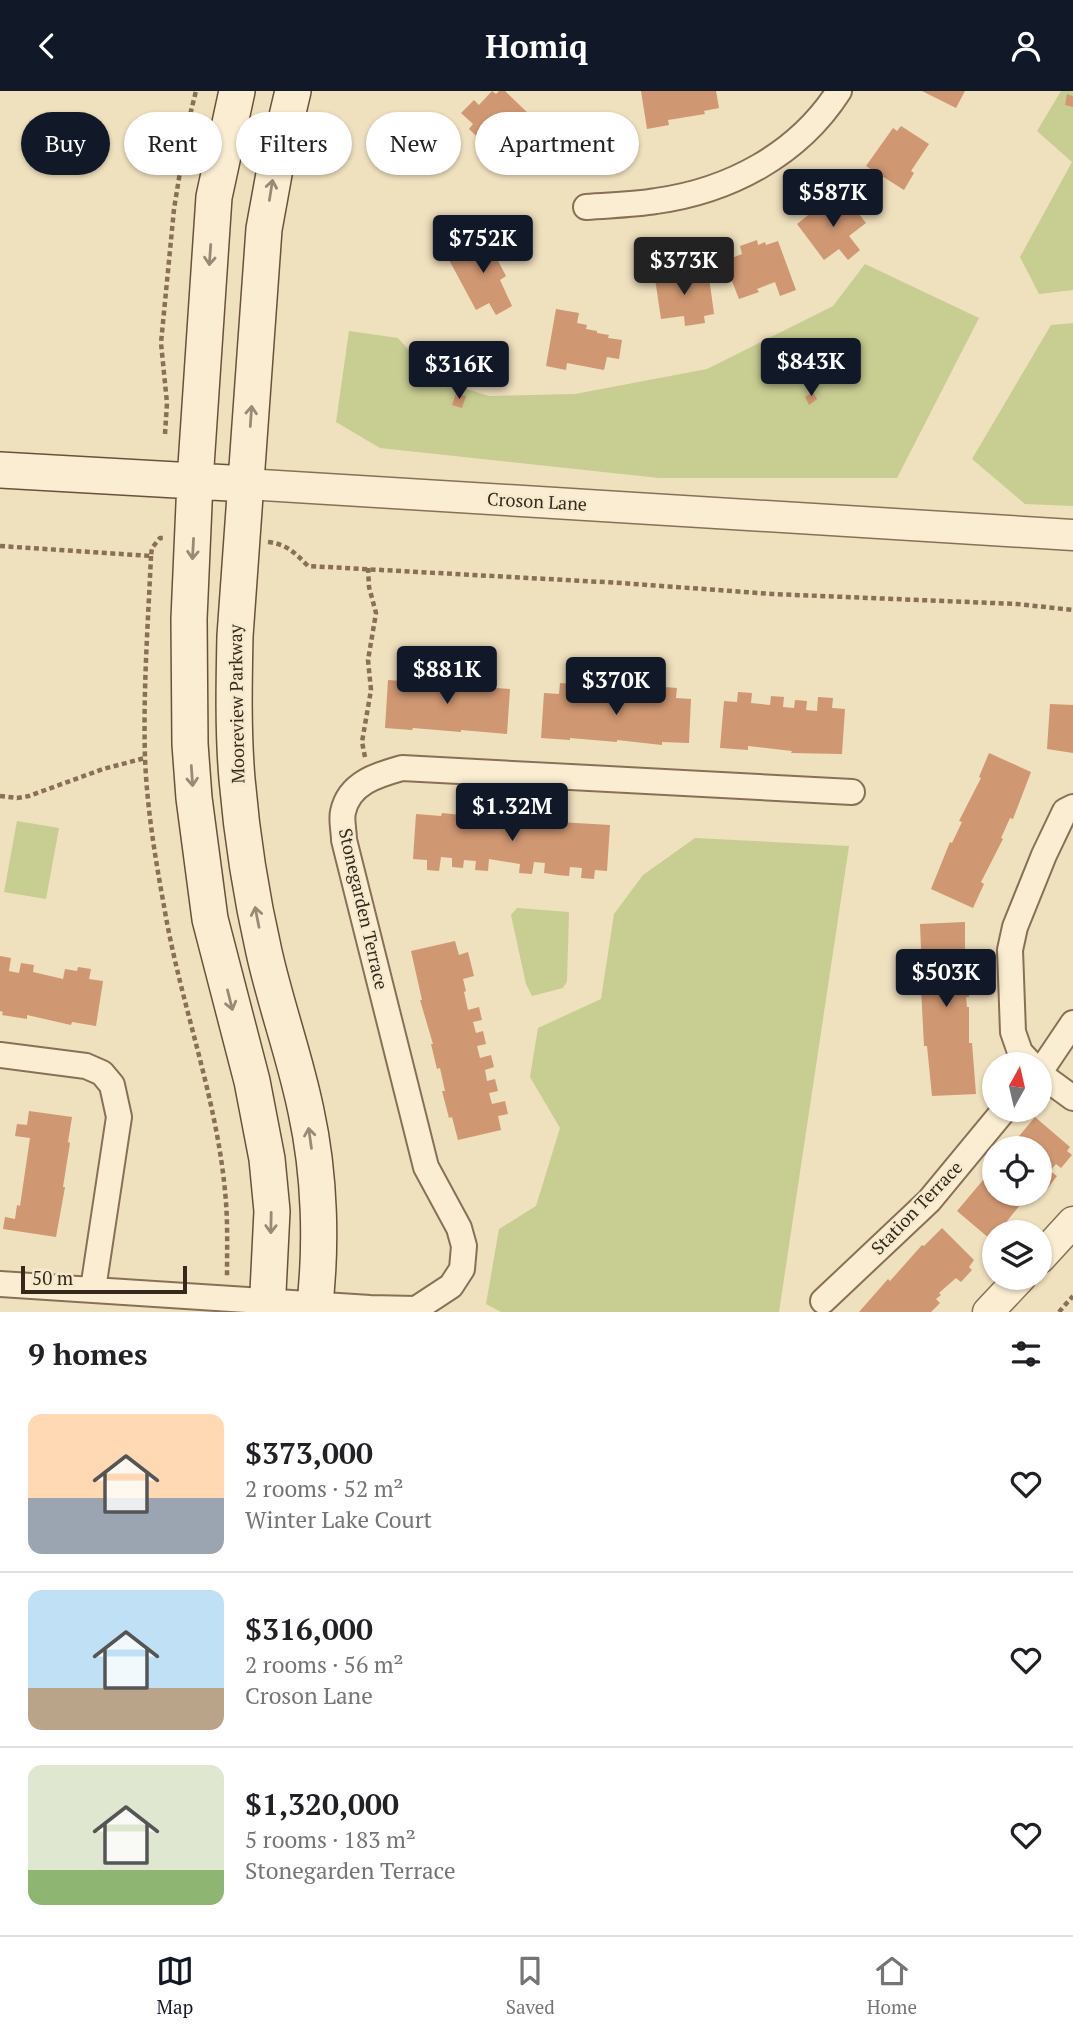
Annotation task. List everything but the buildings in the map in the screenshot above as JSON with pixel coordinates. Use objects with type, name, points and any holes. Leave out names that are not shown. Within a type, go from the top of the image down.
[{"type":"main road","points":[[237,91],[214,197],[195,481],[189,672],[190,744],[194,798],[210,919],[252,1081],[267,1159],[272,1211],[267,1307]]},
{"type":"main road","name":"Mooreview Parkway","points":[[293,91],[275,163],[264,229],[234,636],[237,778],[248,872],[264,954],[307,1113],[316,1178],[318,1240],[315,1308]]},
{"type":"main road","name":"Croson Lane","points":[[0,470],[247,484]]},
{"type":"street","points":[[586,207],[654,202],[694,194],[743,176],[793,143],[839,91]]},
{"type":"street","name":"Croson Lane","points":[[247,484],[1073,535]]},
{"type":"street","points":[[376,775],[402,768],[852,792]]},
{"type":"street","name":"Stonegarden Terrace","points":[[0,1285],[228,1298],[267,1307],[416,1309],[450,1286],[462,1269],[464,1246],[459,1228],[426,1167],[344,840],[343,812],[355,788],[376,775]]},
{"type":"street","points":[[1020,1052],[1013,1032],[1010,950],[1015,927],[1044,855],[1065,811],[1073,807]]},
{"type":"street","points":[[1052,1055],[1073,1023]]},
{"type":"street","points":[[0,1055],[86,1066],[102,1073],[112,1085],[119,1117],[93,1289]]},
{"type":"street","points":[[1052,1082],[1073,1098]]},
{"type":"street","name":"Station Terrace","points":[[823,1301],[929,1201],[994,1122]]},
{"type":"street","points":[[1052,1245],[1073,1222]]},
{"type":"street","points":[[988,1312],[1009,1290]]},
{"type":"path","points":[[164,434],[167,403],[161,343],[174,209],[196,91]]},
{"type":"path","points":[[193,538],[160,538],[152,548],[146,659],[145,758],[153,840],[172,951],[206,1084],[226,1192],[228,1298]]},
{"type":"path","points":[[243,540],[281,543],[309,566],[772,594],[1017,604],[1073,610]]},
{"type":"path","points":[[0,546],[151,556]]},
{"type":"path","points":[[368,568],[369,587],[376,613],[368,660],[371,689],[362,741],[366,763],[376,775]]},
{"type":"path","points":[[0,796],[29,796],[103,769],[145,758]]},
{"type":"path","points":[[1059,1312],[1073,1296]]},
{"type":"green space","points":[[1061,91],[1073,91],[1073,290],[1039,294],[1020,257],[1072,162],[1037,131]]},
{"type":"green space","points":[[865,264],[979,318],[897,478],[659,478],[380,448],[336,422],[349,331],[398,338],[435,379],[489,396],[575,394],[707,369],[833,306]]},
{"type":"green space","points":[[1073,323],[1073,506],[1025,504],[972,459],[1051,325]]},
{"type":"green space","points":[[17,821],[59,828],[46,899],[4,892]]},
{"type":"green space","points":[[695,838],[849,846],[779,1312],[501,1312],[486,1304],[499,1229],[536,1206],[560,1128],[530,1077],[538,1028],[601,999],[614,914],[643,875]]},
{"type":"green space","points":[[517,908],[569,912],[567,981],[563,988],[532,996],[526,984],[511,915]]}]
